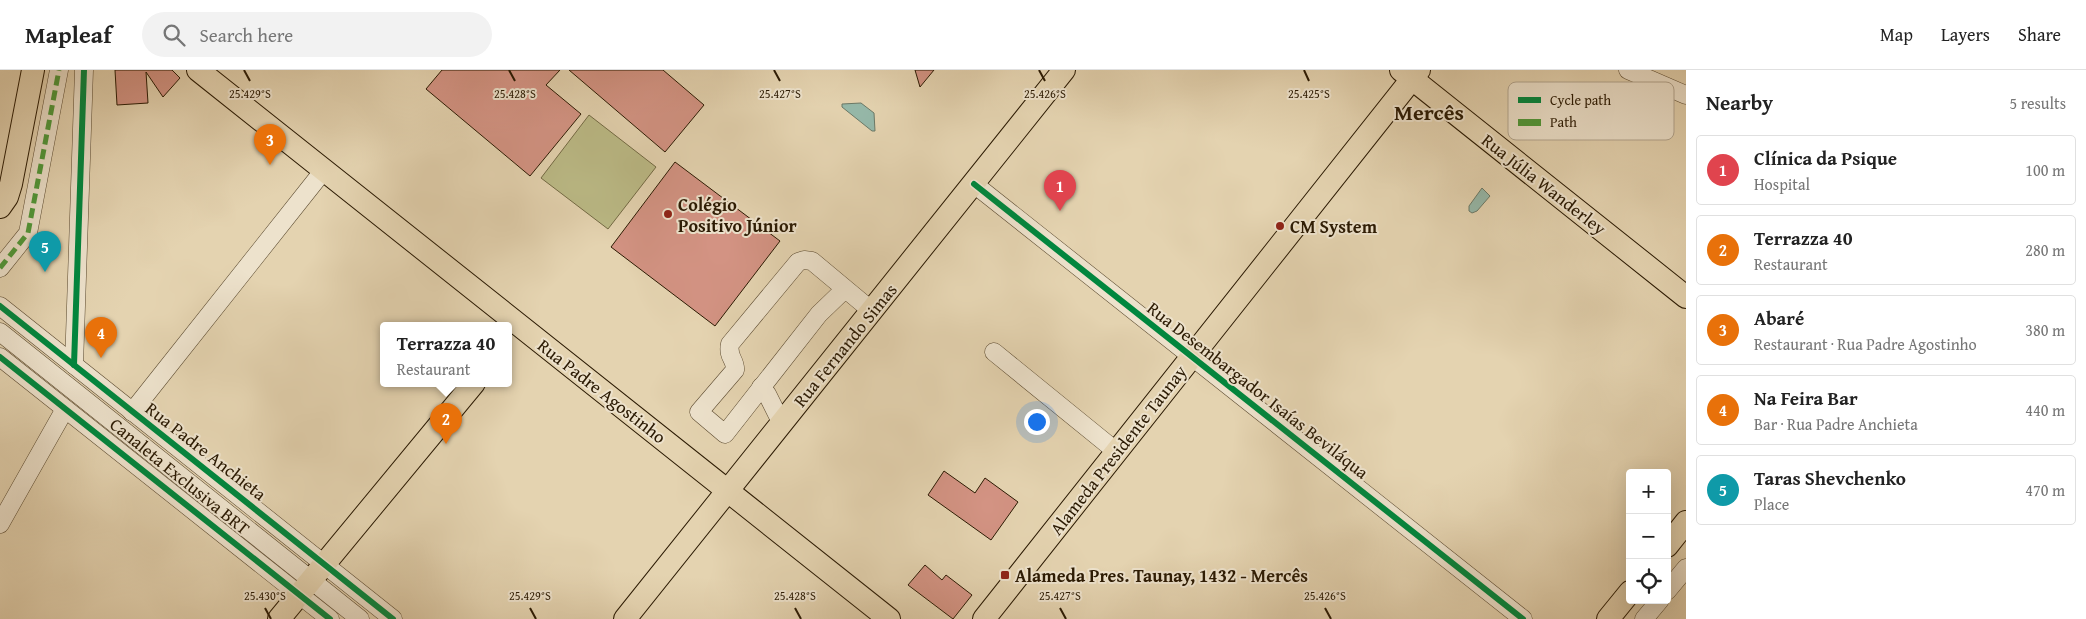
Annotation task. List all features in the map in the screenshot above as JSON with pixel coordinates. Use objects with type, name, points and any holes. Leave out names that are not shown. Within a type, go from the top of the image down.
[{"type":"main road","points":[[0,208],[7,197],[11,184],[33,70]]},
{"type":"main road","name":"Rua Padre Agostinho","points":[[198,70],[324,170],[501,322]]},
{"type":"main road","name":"Rua Fernando Simas","points":[[625,619],[1064,70]]},
{"type":"main road","name":"Rua Júlia Wanderley","points":[[1411,73],[1686,297]]},
{"type":"main road","name":"Alameda Presidente Taunay","points":[[984,619],[1192,356],[1411,73]]},
{"type":"main road","name":"Rua Padre Agostinho","points":[[514,333],[728,491],[889,619]]},
{"type":"main road","points":[[279,619],[471,387]]},
{"type":"main road","points":[[1671,541],[1686,522]]},
{"type":"main road","points":[[1608,619],[1626,597]]},
{"type":"street","points":[[0,268],[28,233],[59,70]]},
{"type":"street","points":[[74,365],[84,70]]},
{"type":"street","points":[[1628,70],[1656,82]]},
{"type":"street","points":[[1674,90],[1686,95]]},
{"type":"street","points":[[132,412],[324,170]]},
{"type":"street","name":"Rua Desembargador Isaías Beviláqua","points":[[974,184],[1523,619]]},
{"type":"street","points":[[844,289],[819,314],[725,434],[699,412],[735,370],[728,351],[730,344],[798,262],[804,260],[812,261],[872,311]]},
{"type":"street","name":"Rua Padre Anchieta","points":[[0,306],[132,412],[312,580],[330,619]]},
{"type":"street","name":"Canaleta Exclusiva BRT","points":[[0,332],[360,619]]},
{"type":"street","points":[[994,352],[1116,452]]},
{"type":"street","name":"Rua Padre Anchieta","points":[[0,357],[64,409],[312,580],[393,619]]},
{"type":"street","points":[[761,387],[767,394],[782,424]]},
{"type":"street","points":[[0,524],[64,409]]},
{"type":"street","points":[[1671,586],[1686,568]]},
{"type":"street","points":[[1644,619],[1657,604]]},
{"type":"shaded area","points":[[861,103],[874,113],[875,131],[872,131],[842,107],[842,104]]},
{"type":"shaded area","points":[[589,115],[656,167],[608,229],[541,178]]},
{"type":"shaded area","points":[[1482,188],[1490,196],[1477,211],[1472,213],[1469,211],[1469,206]]},
{"type":"building","points":[[115,70],[172,70],[180,78],[163,97],[146,72],[148,103],[117,105]]},
{"type":"building","points":[[442,70],[560,70],[546,85],[581,114],[530,176],[426,89]]},
{"type":"building","points":[[569,70],[663,70],[704,105],[665,152]]},
{"type":"building","points":[[915,70],[934,70],[920,87]]},
{"type":"building","points":[[675,162],[780,241],[715,326],[611,247]]},
{"type":"building","points":[[944,471],[975,493],[985,478],[1018,502],[991,540],[928,495]]},
{"type":"building","points":[[925,565],[942,580],[946,575],[972,595],[953,619],[908,585]]},
{"type":"marked path","points":[[0,268],[28,233],[59,70]]},
{"type":"cycle path","points":[[74,365],[84,70]]},
{"type":"cycle path","points":[[974,184],[1523,619]]},
{"type":"cycle path","points":[[0,306],[393,619]]},
{"type":"cycle path","points":[[0,357],[330,619]]},
{"type":"place","name":"Abaré","points":[[270,165]]},
{"type":"place","name":"Clínica da Psique","points":[[1060,211]]},
{"type":"place","name":"Colégio Positivo Júnior","points":[[668,214]]},
{"type":"place","name":"CM System","points":[[1280,226]]},
{"type":"place","name":"Taras Shevchenko","points":[[45,272]]},
{"type":"place","name":"Na Feira Bar","points":[[101,358]]},
{"type":"place","name":"Terrazza 40","points":[[446,444]]},
{"type":"place","name":"Alameda Pres. Taunay, 1432 - Mercês","points":[[1005,575]]},
{"type":"district","name":"Mercês","points":[[1429,112]]}]
